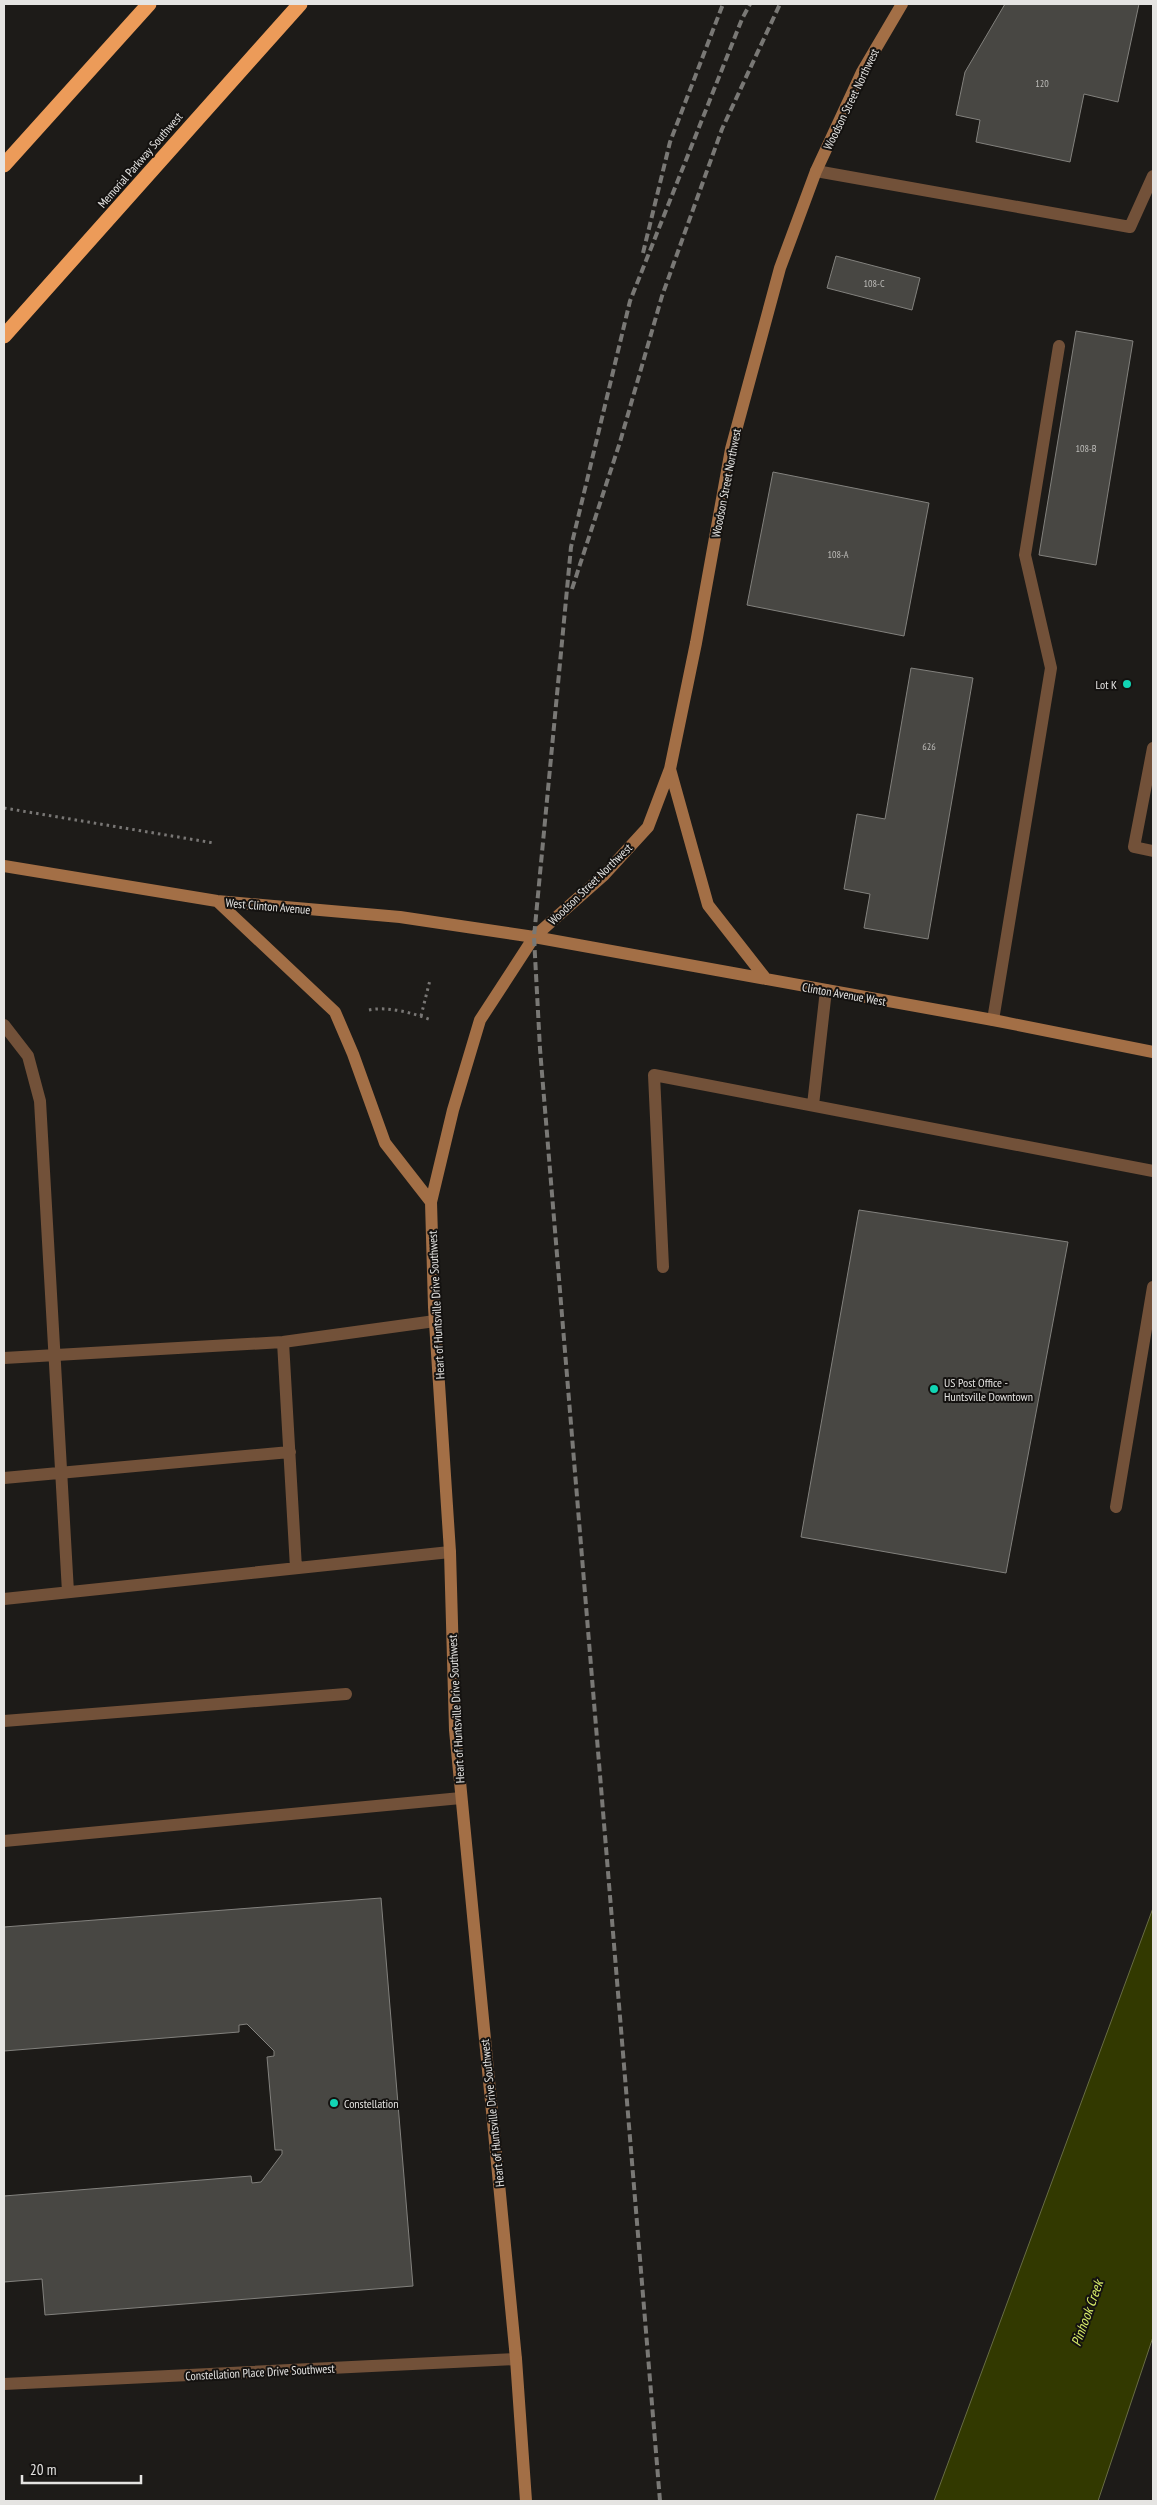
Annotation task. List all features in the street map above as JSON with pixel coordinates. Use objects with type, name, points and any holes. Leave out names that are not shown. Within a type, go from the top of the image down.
[{"type":"highway","points":[[4,165],[149,4]]},
{"type":"highway","name":"Memorial Parkway Southwest","points":[[4,336],[300,4]]},
{"type":"street","name":"Woodson Street Northwest","points":[[534,938],[604,875],[648,827],[670,769],[696,643],[731,449],[780,268],[816,171],[862,72],[902,4]]},
{"type":"street","points":[[816,171],[1130,226],[1153,176]]},
{"type":"street","points":[[993,1020],[1051,668],[1025,555],[1059,346]]},
{"type":"street","points":[[1153,748],[1134,847],[1153,851]]},
{"type":"street","points":[[670,769],[708,904],[766,979]]},
{"type":"street","name":"West Clinton Avenue","points":[[4,866],[217,901],[400,917],[534,938]]},
{"type":"street","points":[[217,901],[336,1012],[354,1054],[385,1143],[431,1202]]},
{"type":"street","name":"Clinton Avenue West","points":[[534,938],[993,1020],[1153,1052]]},
{"type":"street","name":"Heart of Huntsville Drive Southwest","points":[[526,2501],[516,2360],[454,1730],[450,1552],[435,1320],[431,1202],[453,1110],[480,1020],[534,938]]},
{"type":"street","points":[[813,1105],[826,990]]},
{"type":"street","points":[[4,1025],[28,1056],[40,1101],[63,1473],[68,1592]]},
{"type":"street","points":[[662,1267],[654,1075],[1153,1171]]},
{"type":"street","points":[[1116,1507],[1153,1286]]},
{"type":"street","points":[[4,1358],[283,1342],[435,1320]]},
{"type":"street","points":[[283,1342],[296,1568]]},
{"type":"street","points":[[4,1478],[290,1452]]},
{"type":"street","points":[[4,1599],[450,1552]]},
{"type":"street","points":[[4,1720],[346,1694]]},
{"type":"street","points":[[4,1842],[461,1798]]},
{"type":"street","name":"Constellation Place Drive Southwest","points":[[4,2384],[516,2360]]},
{"type":"path","points":[[4,808],[214,843]]},
{"type":"path","points":[[421,1016],[430,980]]},
{"type":"path","points":[[369,1010],[378,1008],[421,1016],[431,1020]]},
{"type":"water","name":"Pinhook Creek","points":[[1153,1908],[1153,2337],[1098,2501],[934,2501]]},
{"type":"building","points":[[1005,4],[1139,4],[1118,102],[1084,94],[1070,162],[976,142],[980,120],[956,115],[965,72]]},
{"type":"building","points":[[836,256],[920,278],[912,310],[827,288]]},
{"type":"building","points":[[1076,331],[1133,341],[1096,565],[1039,555]]},
{"type":"building","points":[[773,472],[929,503],[904,636],[747,605]]},
{"type":"building","points":[[911,668],[973,678],[928,939],[864,928],[870,894],[844,889],[857,814],[885,819]]},
{"type":"building","name":"US Post Office - Huntsville Downtown","points":[[859,1210],[1068,1242],[1006,1573],[801,1537]]},
{"type":"building","name":"Constellation","points":[[381,1898],[413,2286],[45,2315],[42,2279],[4,2282],[4,2196],[251,2176],[252,2183],[261,2182],[282,2154],[282,2150],[275,2150],[267,2057],[274,2056],[274,2051],[247,2024],[239,2025],[239,2032],[4,2051],[4,1927]]},
{"type":"railway","points":[[643,253],[670,142],[723,4]]},
{"type":"railway","points":[[660,2501],[540,1049],[534,937],[571,547],[630,301],[742,19],[750,4]]},
{"type":"railway","points":[[572,589],[620,442],[662,296],[722,129],[780,4]]},
{"type":"place","name":"Lot K","points":[[1127,684]]},
{"type":"place","name":"US Post Office - Huntsville Downtown","points":[[934,1389]]},
{"type":"place","name":"Constellation","points":[[334,2103]]}]
